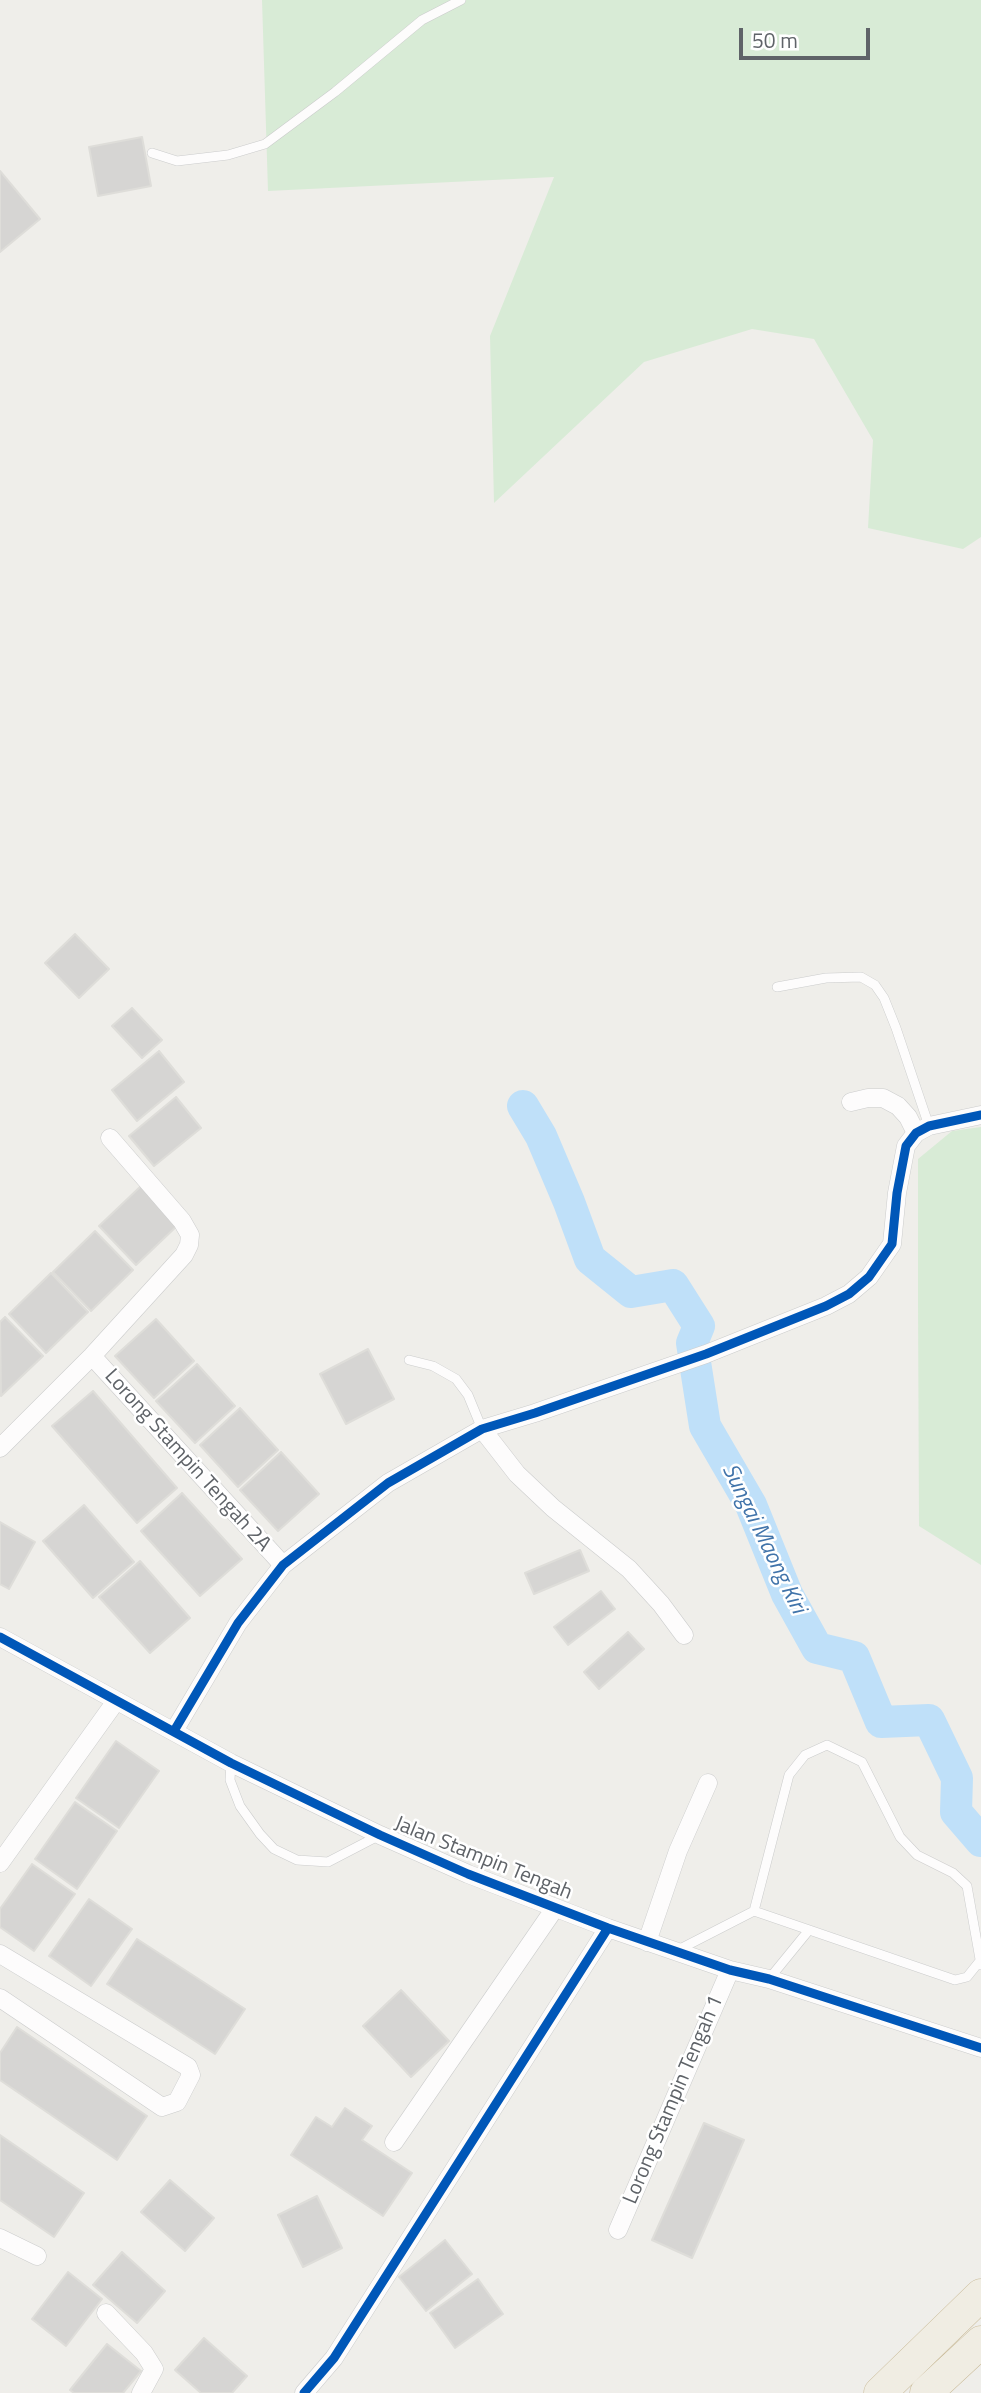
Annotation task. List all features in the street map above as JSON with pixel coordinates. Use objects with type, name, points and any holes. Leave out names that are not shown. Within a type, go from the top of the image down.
[{"type":"highway","points":[[880,2393],[981,2295]]},
{"type":"highway","points":[[926,2393],[981,2342]]},
{"type":"street","points":[[851,1102],[883,1098],[898,1106],[923,1130]]},
{"type":"street","points":[[174,1731],[238,1623],[283,1565],[388,1483],[482,1429],[706,1354],[826,1306],[849,1294],[869,1277],[892,1244],[897,1193],[906,1146],[923,1130],[981,1115]]},
{"type":"street","name":"Lorong Stampin Tengah 2A","points":[[0,1448],[92,1356],[184,1255],[189,1245],[190,1235],[182,1221],[110,1138]]},
{"type":"street","name":"Lorong Stampin Tengah 2A","points":[[92,1356],[283,1565]]},
{"type":"street","points":[[482,1429],[517,1474],[553,1508],[629,1569],[666,1609],[684,1635]]},
{"type":"street","name":"Jalan Stampin Tengah","points":[[0,1637],[231,1763],[468,1874],[647,1942],[981,2049]]},
{"type":"street","points":[[0,1863],[116,1701]]},
{"type":"street","points":[[647,1942],[678,1851],[708,1783]]},
{"type":"street","points":[[394,2142],[555,1908]]},
{"type":"street","points":[[304,2393],[334,2358],[608,1928]]},
{"type":"street","points":[[0,1954],[188,2067],[191,2075],[177,2102],[162,2107],[0,1998]]},
{"type":"street","name":"Lorong Stampin Tengah 1","points":[[618,2230],[730,1970]]},
{"type":"street","points":[[0,2238],[37,2256]]},
{"type":"street","points":[[106,2313],[144,2353],[154,2369],[141,2393]]},
{"type":"lane","points":[[152,153],[177,161],[228,155],[265,144],[335,92],[422,20],[461,0]]},
{"type":"lane","points":[[777,987],[826,978],[861,977],[875,985],[892,1018],[923,1130]]},
{"type":"lane","points":[[409,1360],[433,1366],[456,1379],[468,1395],[482,1429]]},
{"type":"lane","points":[[675,1951],[754,1911],[956,1980],[967,1977],[980,1964],[967,1886],[953,1873],[917,1855],[900,1837],[862,1762],[827,1745],[805,1755],[789,1775],[754,1911]]},
{"type":"lane","points":[[231,1763],[230,1780],[240,1806],[274,1849],[297,1860],[328,1862],[380,1835]]},
{"type":"lane","points":[[769,1979],[809,1930]]},
{"type":"green space","points":[[262,0],[981,0],[981,537],[963,549],[868,528],[873,440],[814,339],[752,329],[644,362],[494,503],[490,336],[554,177],[268,191]]},
{"type":"green space","points":[[981,1127],[981,1565],[919,1526],[918,1159],[952,1131]]},
{"type":"building","points":[[142,137],[151,186],[98,196],[89,147]]},
{"type":"building","points":[[0,171],[40,219],[0,252]]},
{"type":"building","points":[[75,934],[109,969],[79,998],[45,963]]},
{"type":"building","points":[[132,1008],[162,1040],[142,1058],[112,1026]]},
{"type":"building","points":[[159,1051],[184,1082],[137,1121],[112,1090]]},
{"type":"building","points":[[176,1097],[201,1128],[154,1166],[129,1136]]},
{"type":"building","points":[[141,1186],[179,1224],[136,1265],[99,1226]]},
{"type":"building","points":[[95,1231],[133,1270],[91,1311],[53,1272]]},
{"type":"building","points":[[51,1273],[88,1312],[46,1353],[9,1314]]},
{"type":"building","points":[[5,1317],[43,1356],[1,1396],[0,1322]]},
{"type":"building","points":[[156,1319],[194,1361],[154,1398],[115,1356]]},
{"type":"building","points":[[368,1349],[394,1399],[346,1424],[320,1374]]},
{"type":"building","points":[[197,1364],[235,1406],[195,1443],[156,1401]]},
{"type":"building","points":[[93,1391],[177,1488],[137,1523],[52,1426]]},
{"type":"building","points":[[240,1408],[278,1450],[238,1487],[200,1445]]},
{"type":"building","points":[[281,1452],[319,1494],[278,1531],[240,1490]]},
{"type":"building","points":[[182,1493],[242,1559],[200,1596],[141,1531]]},
{"type":"building","points":[[84,1505],[134,1562],[93,1598],[43,1541]]},
{"type":"building","points":[[0,1522],[35,1542],[9,1589],[0,1584]]},
{"type":"building","points":[[580,1550],[589,1571],[534,1594],[525,1573]]},
{"type":"building","points":[[140,1561],[190,1618],[150,1653],[99,1597]]},
{"type":"building","points":[[601,1591],[615,1609],[568,1645],[554,1627]]},
{"type":"building","points":[[628,1632],[644,1649],[599,1689],[584,1672]]},
{"type":"building","points":[[116,1741],[159,1771],[119,1828],[76,1798]]},
{"type":"building","points":[[75,1802],[117,1831],[77,1889],[35,1859]]},
{"type":"building","points":[[32,1864],[75,1894],[34,1951],[0,1927],[0,1909]]},
{"type":"building","points":[[89,1899],[132,1929],[91,1986],[49,1956]]},
{"type":"building","points":[[137,1939],[245,2009],[215,2054],[107,1984]]},
{"type":"building","points":[[401,1990],[449,2041],[411,2077],[363,2026]]},
{"type":"building","points":[[17,2027],[147,2116],[117,2160],[0,2080],[0,2053]]},
{"type":"building","points":[[345,2108],[372,2126],[362,2140],[412,2173],[383,2216],[291,2155],[316,2117],[332,2127]]},
{"type":"building","points":[[704,2123],[744,2140],[692,2258],[652,2240]]},
{"type":"building","points":[[0,2135],[84,2193],[54,2237],[0,2200]]},
{"type":"building","points":[[170,2180],[214,2218],[185,2251],[141,2212]]},
{"type":"building","points":[[317,2196],[342,2248],[303,2267],[278,2215]]},
{"type":"building","points":[[445,2240],[472,2274],[426,2311],[399,2277]]},
{"type":"building","points":[[122,2252],[165,2291],[137,2323],[93,2285]]},
{"type":"building","points":[[68,2272],[102,2299],[66,2346],[32,2319]]},
{"type":"building","points":[[478,2279],[503,2314],[455,2348],[430,2313]]},
{"type":"building","points":[[204,2338],[247,2376],[232,2393],[201,2393],[175,2370]]},
{"type":"building","points":[[107,2344],[141,2371],[123,2393],[74,2393],[70,2390]]},
{"type":"waterway","name":"Sungai Maong Kiri","points":[[523,1106],[541,1136],[590,1259],[631,1292],[673,1285],[699,1326],[692,1343],[705,1426],[751,1505],[787,1594],[817,1648],[854,1657],[881,1722],[929,1720],[957,1778],[956,1812],[981,1841]]},
{"type":"cycle path","points":[[174,1731],[238,1623],[283,1565],[388,1483],[482,1429],[706,1354],[826,1306],[849,1294],[869,1277],[892,1244],[897,1193],[906,1146],[916,1133],[929,1126],[981,1115]]},
{"type":"cycle path","points":[[0,1637],[231,1763],[468,1874],[608,1928],[730,1970],[769,1979],[981,2048]]},
{"type":"cycle path","points":[[304,2393],[334,2358],[608,1928]]}]
